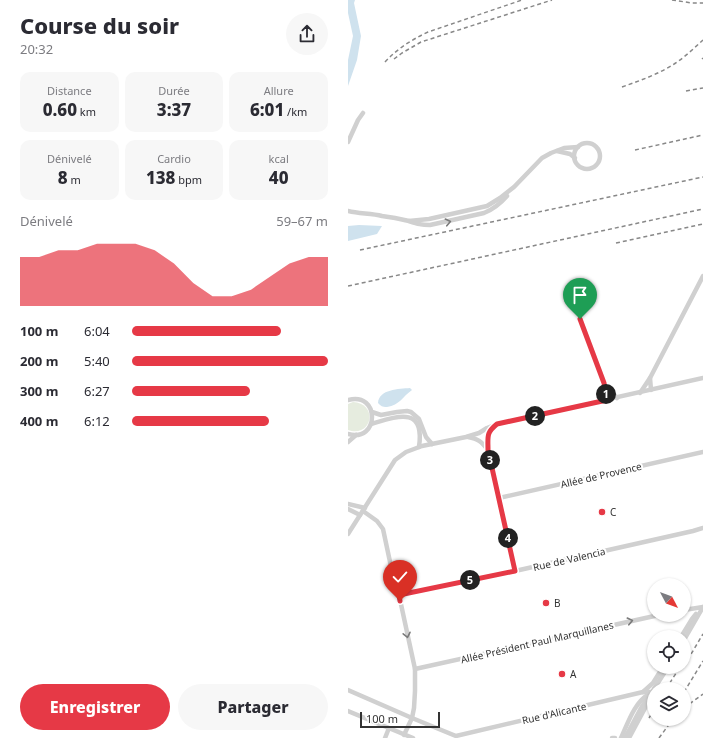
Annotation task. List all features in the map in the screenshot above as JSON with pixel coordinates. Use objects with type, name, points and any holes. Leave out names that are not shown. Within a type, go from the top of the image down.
[{"type":"street","points":[[348,142],[358,120],[363,113]]},
{"type":"street","points":[[348,212],[380,215],[423,225],[430,225],[484,213],[491,210],[503,201],[514,187],[542,158],[555,151],[564,148],[578,147],[585,143],[596,146],[600,153],[599,161],[595,167],[585,169],[578,165],[574,154],[578,147]]},
{"type":"street","points":[[555,151],[570,154],[575,158]]},
{"type":"street","points":[[640,393],[650,378],[703,276]]},
{"type":"street","points":[[580,319],[604,383],[607,400]]},
{"type":"street","points":[[650,378],[651,390]]},
{"type":"street","points":[[348,534],[396,460],[406,452],[419,447],[480,433],[497,424],[703,378]]},
{"type":"street","points":[[604,383],[617,398]]},
{"type":"street","points":[[348,400],[362,400],[369,406],[373,416],[369,428],[348,442]]},
{"type":"street","points":[[372,412],[382,415],[397,412],[411,412],[419,419],[426,437],[432,444]]},
{"type":"street","points":[[371,424],[384,420],[410,417],[418,424],[420,437],[419,447]]},
{"type":"street","points":[[497,424],[488,433],[488,450],[515,571]]},
{"type":"street","points":[[348,434],[357,435]]},
{"type":"street","points":[[466,437],[482,442],[488,450]]},
{"type":"street","name":"Allée de Provence","points":[[499,498],[703,452]]},
{"type":"street","points":[[348,504],[363,511],[377,521],[383,529],[415,669],[414,708],[412,718],[404,735]]},
{"type":"street","points":[[348,509],[363,511]]},
{"type":"street","name":"Rue de Valencia","points":[[399,595],[515,571],[703,528]]},
{"type":"street","points":[[691,609],[703,607]]},
{"type":"street","points":[[685,630],[692,619],[703,607]]},
{"type":"street","points":[[690,630],[703,607]]},
{"type":"street","name":"Allée Président Paul Marquillanes","points":[[415,669],[647,618]]},
{"type":"street","points":[[643,692],[653,683],[659,674]]},
{"type":"street","points":[[348,690],[412,718]]},
{"type":"street","name":"Rue d'Alicante","points":[[412,718],[456,736],[647,691]]},
{"type":"street","points":[[621,738],[636,708],[647,694]]},
{"type":"street","points":[[625,738],[647,699]]},
{"type":"street","points":[[629,738],[647,703]]},
{"type":"street","points":[[348,711],[413,738]]},
{"type":"street","points":[[385,738],[389,728]]},
{"type":"shaded area","points":[[353,402],[361,404],[367,408],[369,414],[367,425],[363,429],[356,431],[348,430],[348,404]]},
{"type":"water","points":[[348,0],[355,0],[354,3],[361,36],[357,60],[348,86],[348,60],[353,36],[348,13]]},
{"type":"water","points":[[348,226],[382,226],[377,234],[348,241]]},
{"type":"water","points":[[410,388],[412,390],[409,393],[391,406],[385,407],[378,403],[379,398],[386,392],[395,389]]},
{"type":"railway","points":[[385,62],[405,45],[428,32],[522,0]]},
{"type":"railway","points":[[394,59],[421,42],[552,0]]},
{"type":"railway","points":[[672,0],[703,3]]},
{"type":"railway","points":[[622,87],[671,66],[684,57],[703,40]]},
{"type":"railway","points":[[686,91],[703,88]]},
{"type":"railway","points":[[635,150],[703,135]]},
{"type":"railway","points":[[360,250],[703,177]]},
{"type":"railway","points":[[348,286],[703,209]]},
{"type":"railway","points":[[616,243],[703,224]]},
{"type":"railway","points":[[691,654],[703,634]]},
{"type":"railway","points":[[690,682],[703,661]]},
{"type":"railway","points":[[670,682],[676,674]]},
{"type":"railway","points":[[691,703],[703,694]]},
{"type":"railway","points":[[659,738],[668,726]]},
{"type":"place","name":"C","points":[[602,512]]},
{"type":"place","name":"B","points":[[546,603]]},
{"type":"place","name":"A","points":[[562,674]]},
{"type":"route","points":[[400,601],[399,595],[515,571],[488,450],[488,433],[497,424],[607,400],[604,383],[580,319]]}]
